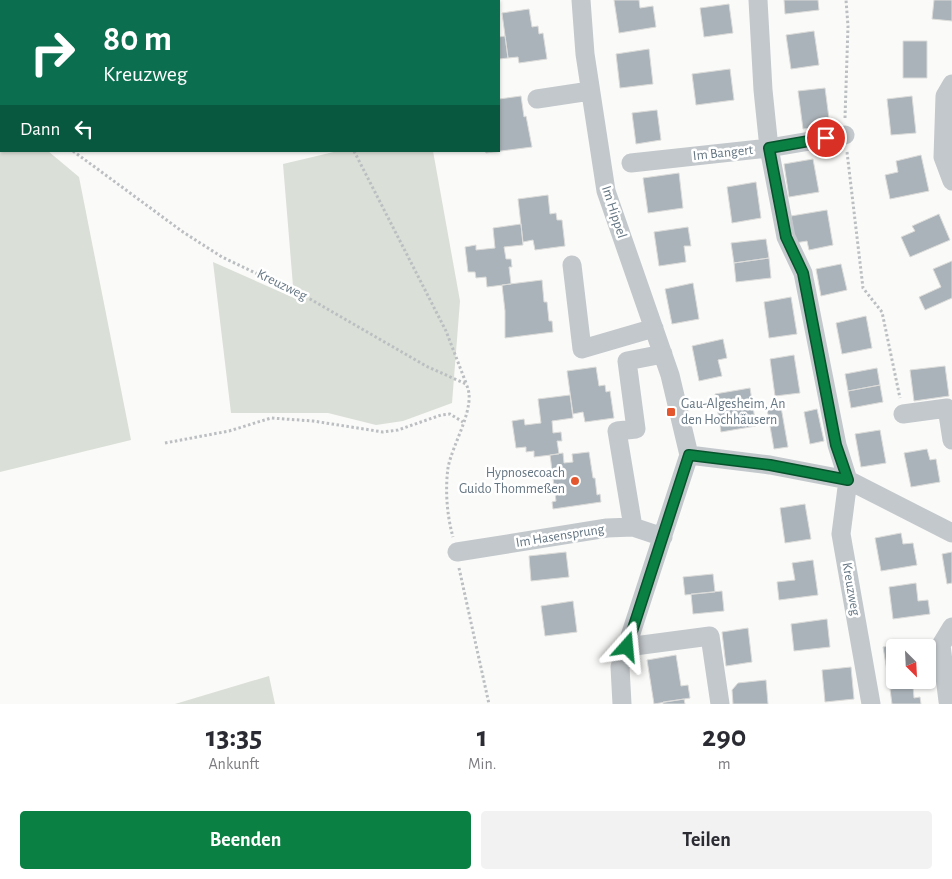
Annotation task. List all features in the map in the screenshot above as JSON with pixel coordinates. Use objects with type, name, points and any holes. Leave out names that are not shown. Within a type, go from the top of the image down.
[{"type":"street","name":"Im Hippel","points":[[581,0],[584,54],[606,191],[670,375],[689,455]]},
{"type":"street","name":"Kreuzweg","points":[[758,0],[763,90],[769,148],[786,237],[803,273],[836,445],[848,480],[841,534],[871,700]]},
{"type":"street","points":[[952,84],[945,96],[943,157],[952,181]]},
{"type":"street","points":[[537,100],[590,91]]},
{"type":"street","name":"Im Bangert","points":[[631,163],[769,148],[845,134]]},
{"type":"street","points":[[572,265],[582,349],[654,328]]},
{"type":"street","points":[[632,527],[616,431],[636,429],[628,361],[663,354]]},
{"type":"street","points":[[903,414],[947,408],[952,440]]},
{"type":"street","points":[[622,704],[620,667],[689,455],[770,465],[848,480],[952,533]]},
{"type":"street","name":"Im Hasensprung","points":[[457,552],[607,528],[632,527],[663,537]]},
{"type":"street","points":[[948,701],[941,645],[952,627]]},
{"type":"street","points":[[627,647],[710,636],[720,704]]},
{"type":"path","points":[[846,0],[848,26],[845,134],[862,288],[882,312],[903,414]]},
{"type":"path","name":"Kreuzweg","points":[[75,152],[183,232],[222,257],[310,299],[426,366],[466,384]]},
{"type":"path","points":[[165,443],[229,431],[272,418],[313,421],[384,432],[398,430],[441,415],[450,414],[463,422],[470,403],[470,390],[446,331],[355,152]]},
{"type":"shaded area","points":[[0,152],[49,152],[79,177],[131,440],[0,472]]},
{"type":"shaded area","points":[[334,152],[433,152],[460,301],[452,403],[403,421],[376,425],[328,413],[231,413],[213,262],[294,298],[283,164]]},
{"type":"shaded area","points":[[269,676],[275,704],[175,704]]},
{"type":"building","points":[[614,0],[639,0],[640,8],[653,6],[656,27],[619,33]]},
{"type":"building","points":[[784,0],[818,0],[819,10],[785,14]]},
{"type":"building","points":[[934,0],[952,0],[952,21],[932,19]]},
{"type":"building","points":[[729,4],[733,33],[704,37],[700,8]]},
{"type":"building","points":[[529,9],[532,27],[538,26],[539,34],[543,33],[547,59],[519,63],[518,57],[508,58],[502,13]]},
{"type":"building","points":[[814,31],[819,65],[791,69],[786,35]]},
{"type":"building","points":[[505,36],[508,58],[500,59],[500,37]]},
{"type":"building","points":[[903,41],[927,41],[927,78],[903,78]]},
{"type":"building","points":[[649,49],[653,84],[620,88],[616,54]]},
{"type":"building","points":[[730,69],[734,100],[696,105],[692,74]]},
{"type":"building","points":[[825,88],[830,126],[803,129],[798,91]]},
{"type":"building","points":[[521,96],[532,147],[500,151],[500,99]]},
{"type":"building","points":[[912,96],[916,133],[891,135],[887,99]]},
{"type":"building","points":[[657,110],[661,140],[636,144],[632,113]]},
{"type":"building","points":[[921,155],[929,191],[890,199],[885,175],[898,172],[896,161]]},
{"type":"building","points":[[813,159],[819,192],[789,197],[784,164]]},
{"type":"building","points":[[679,173],[683,208],[648,213],[643,178]]},
{"type":"building","points":[[756,182],[761,218],[732,223],[727,187]]},
{"type":"building","points":[[548,195],[550,214],[556,213],[557,220],[562,220],[565,246],[535,250],[533,240],[523,242],[518,199]]},
{"type":"building","points":[[827,210],[833,245],[809,250],[807,241],[795,243],[791,216]]},
{"type":"building","points":[[939,214],[950,240],[910,257],[901,237],[915,231],[912,226]]},
{"type":"building","points":[[521,224],[523,245],[504,247],[506,259],[511,259],[512,267],[509,267],[511,284],[487,287],[486,277],[476,278],[475,272],[468,272],[465,247],[476,245],[476,250],[495,248],[493,228]]},
{"type":"building","points":[[688,227],[691,246],[684,246],[686,262],[659,266],[654,232]]},
{"type":"building","points":[[766,239],[769,258],[734,263],[731,243]]},
{"type":"building","points":[[769,258],[771,278],[736,282],[734,263]]},
{"type":"building","points":[[952,261],[952,298],[925,310],[919,297],[941,287],[933,269]]},
{"type":"building","points":[[841,264],[847,290],[821,296],[816,269]]},
{"type":"building","points":[[542,280],[544,302],[547,302],[549,321],[552,321],[553,332],[505,338],[505,311],[502,285]]},
{"type":"building","points":[[693,283],[699,319],[672,324],[665,289]]},
{"type":"building","points":[[791,297],[797,334],[769,338],[764,302]]},
{"type":"building","points":[[866,316],[872,348],[842,354],[836,323]]},
{"type":"building","points":[[723,339],[727,358],[718,360],[722,376],[699,381],[692,346]]},
{"type":"building","points":[[794,355],[800,393],[775,396],[770,359]]},
{"type":"building","points":[[945,366],[949,396],[914,401],[910,370]]},
{"type":"building","points":[[596,367],[599,386],[605,385],[606,392],[610,391],[614,418],[585,422],[583,412],[573,414],[567,371]]},
{"type":"building","points":[[877,368],[880,385],[848,391],[845,374]]},
{"type":"building","points":[[880,385],[883,402],[851,408],[848,391]]},
{"type":"building","points":[[750,388],[756,426],[721,432],[715,394]]},
{"type":"building","points":[[570,395],[573,418],[552,421],[553,433],[561,432],[562,441],[557,441],[559,454],[534,457],[534,451],[526,452],[526,447],[516,448],[512,421],[524,419],[525,425],[541,423],[538,399]]},
{"type":"building","points":[[781,407],[788,447],[774,449],[767,409]]},
{"type":"building","points":[[817,409],[824,441],[810,444],[804,412]]},
{"type":"building","points":[[880,430],[886,463],[861,467],[855,434]]},
{"type":"building","points":[[927,449],[930,460],[936,459],[940,482],[911,487],[904,453]]},
{"type":"building","name":"Hypnosecoach Guido Thommeßen","points":[[589,452],[597,495],[600,494],[601,502],[553,509],[552,502],[556,501],[550,455],[563,453],[564,463],[573,462],[572,454]]},
{"type":"building","points":[[805,504],[811,539],[785,543],[780,508]]},
{"type":"building","points":[[901,533],[903,544],[913,543],[917,565],[881,571],[875,538]]},
{"type":"building","points":[[566,552],[569,577],[531,581],[529,556]]},
{"type":"building","points":[[952,552],[952,583],[947,584],[942,554]]},
{"type":"building","points":[[813,560],[818,595],[779,600],[777,582],[795,580],[792,563]]},
{"type":"building","points":[[713,574],[715,592],[685,595],[683,577]]},
{"type":"building","points":[[916,583],[918,601],[928,600],[930,614],[893,619],[889,587]]},
{"type":"building","points":[[722,591],[724,611],[693,614],[691,594]]},
{"type":"building","points":[[573,601],[577,632],[545,636],[541,606]]},
{"type":"building","points":[[827,619],[830,647],[794,651],[791,624]]},
{"type":"building","points":[[748,628],[752,662],[726,666],[722,632]]},
{"type":"building","points":[[886,646],[886,665],[883,647]]},
{"type":"building","points":[[676,655],[681,686],[688,685],[690,698],[654,704],[647,660]]},
{"type":"building","points":[[851,667],[854,699],[825,702],[822,670]]},
{"type":"building","points":[[766,680],[768,704],[733,704],[732,690],[738,683]]},
{"type":"building","points":[[890,689],[913,689],[914,698],[920,697],[921,704],[892,704]]},
{"type":"building","points":[[684,699],[685,704],[663,704],[663,702]]},
{"type":"place","name":"Gau-Algesheim, An den Hochhäusern","points":[[671,412]]},
{"type":"place","name":"Hypnosecoach Guido Thommeßen","points":[[575,481]]},
{"type":"route","points":[[627,647],[689,455],[770,465],[848,480],[836,445],[803,273],[786,237],[769,148],[826,138]]}]
